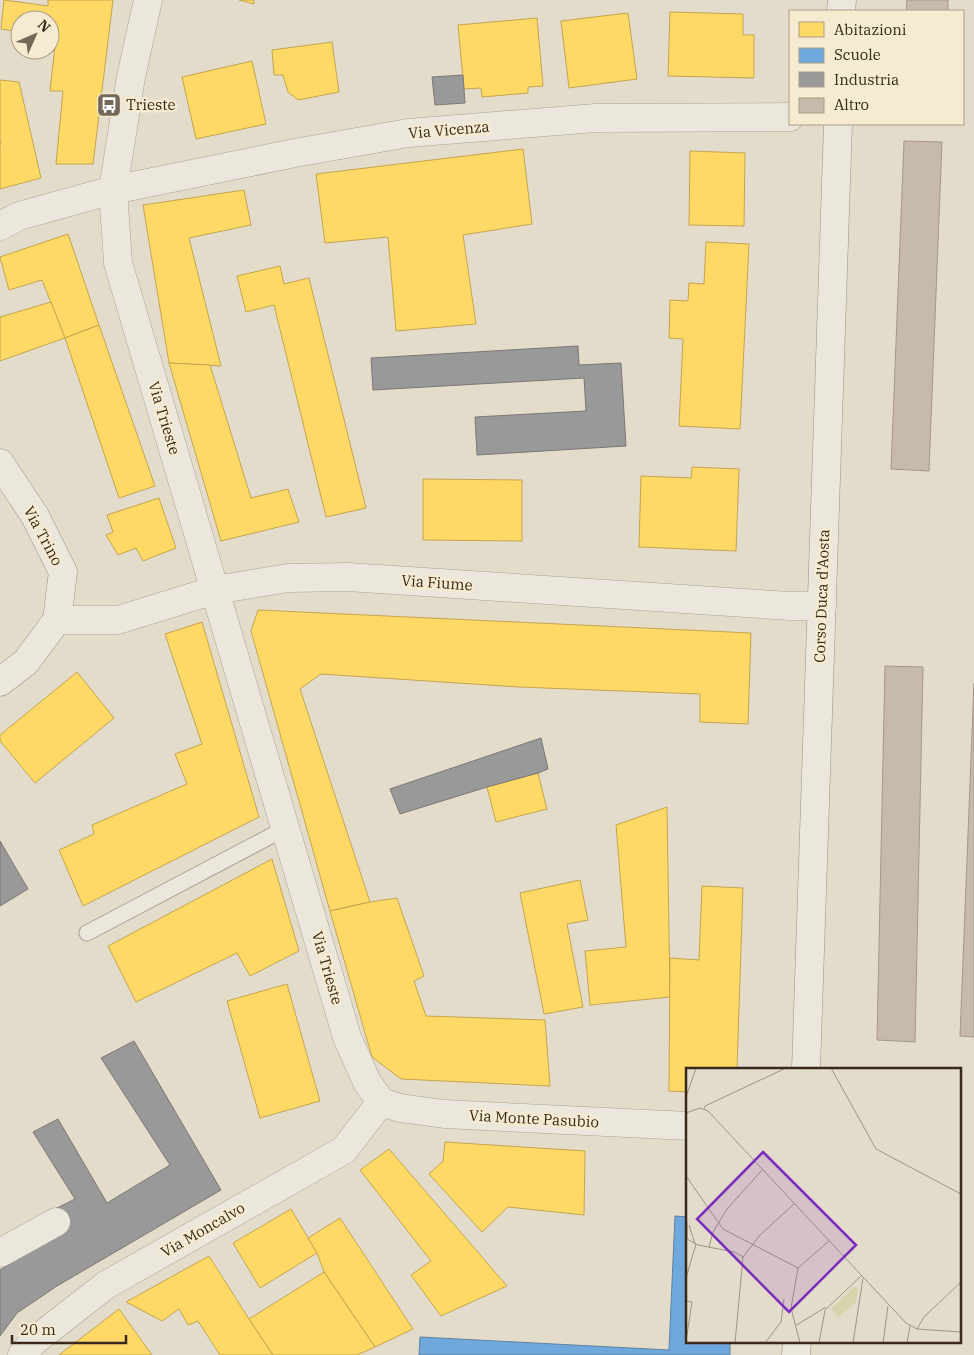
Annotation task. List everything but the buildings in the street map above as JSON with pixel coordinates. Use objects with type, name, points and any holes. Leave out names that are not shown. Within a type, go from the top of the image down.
[{"type":"street","name":"Via Trieste","points":[[148,0],[131,77],[113,190],[118,262],[347,1037],[367,1082],[380,1102]]},
{"type":"street","name":"Via Vicenza","points":[[113,190],[295,153],[408,133],[596,118],[789,117]]},
{"type":"street","name":"Corso Duca d'Aosta","points":[[806,1068],[838,125]]},
{"type":"street","points":[[0,226],[19,216],[113,190]]},
{"type":"street","name":"Via Trino","points":[[0,463],[35,516],[63,572],[57,620],[26,662],[0,682]]},
{"type":"street","name":"Via Fiume","points":[[57,620],[118,620],[215,590],[288,578],[348,577],[790,606],[822,606]]},
{"type":"street","name":"Via Monte Pasubio","points":[[380,1102],[400,1108],[444,1114],[686,1126]]},
{"type":"street","name":"Via Moncalvo","points":[[22,1355],[33,1342],[106,1285],[344,1150],[380,1102]]},
{"type":"street","points":[[0,1253],[56,1222]]},
{"type":"street","points":[[796,1355],[797,1342]]},
{"type":"lane","points":[[87,933],[286,828]]},
{"type":"place","name":"Trieste","points":[[109,105]]}]
